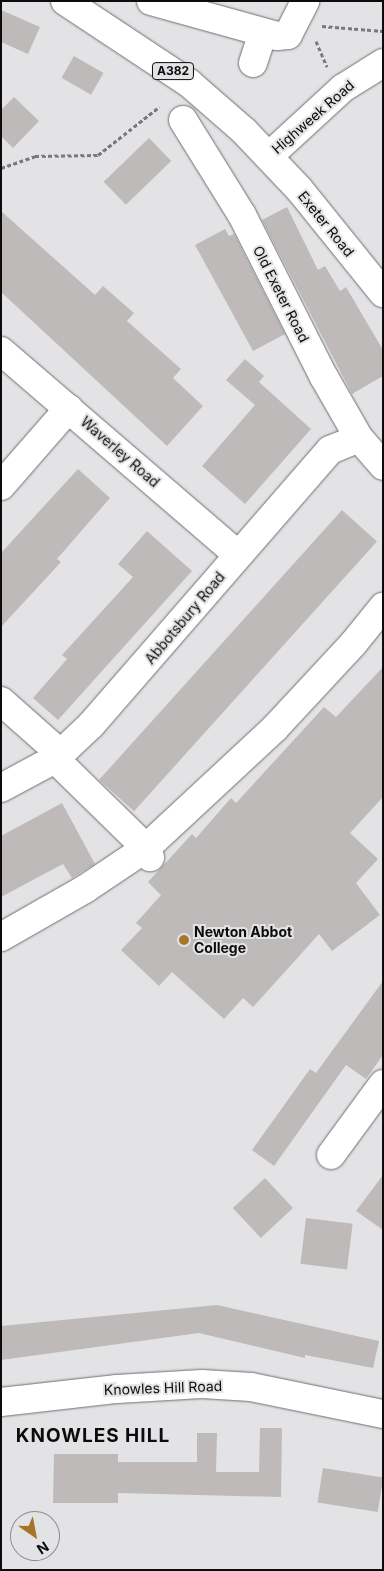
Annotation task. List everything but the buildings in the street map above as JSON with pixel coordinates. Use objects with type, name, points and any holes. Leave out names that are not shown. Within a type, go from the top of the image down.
[{"type":"street","name":"A382","points":[[65,1],[189,83],[269,156]]},
{"type":"street","points":[[151,1],[263,33],[288,35],[308,21]]},
{"type":"street","points":[[253,63],[263,33]]},
{"type":"street","name":"Highweek Road","points":[[269,156],[343,88],[383,63]]},
{"type":"street","name":"Old Exeter Road","points":[[183,120],[242,215],[324,377],[359,438],[383,466]]},
{"type":"street","name":"Exeter Road","points":[[269,156],[383,293]]},
{"type":"street","name":"Waverley Road","points":[[1,350],[238,555]]},
{"type":"street","points":[[1,486],[69,408]]},
{"type":"street","name":"Abbotsbury Road","points":[[1,788],[58,756],[144,666],[330,450],[359,438]]},
{"type":"street","points":[[1,937],[148,853],[274,729],[353,644],[383,607]]},
{"type":"street","points":[[1,701],[58,756],[148,853]]},
{"type":"street","points":[[331,1156],[383,1084]]},
{"type":"street","name":"Knowles Hill Road","points":[[1,1402],[117,1389],[202,1384],[251,1387],[383,1414]]},
{"type":"path","points":[[328,68],[308,21],[383,31]]},
{"type":"path","points":[[1,168],[35,156],[98,155],[189,83]]},
{"type":"place","name":"Newton Abbot College","points":[[184,940]]},
{"type":"district","name":"KNOWLES HILL","points":[[93,1436]]}]
